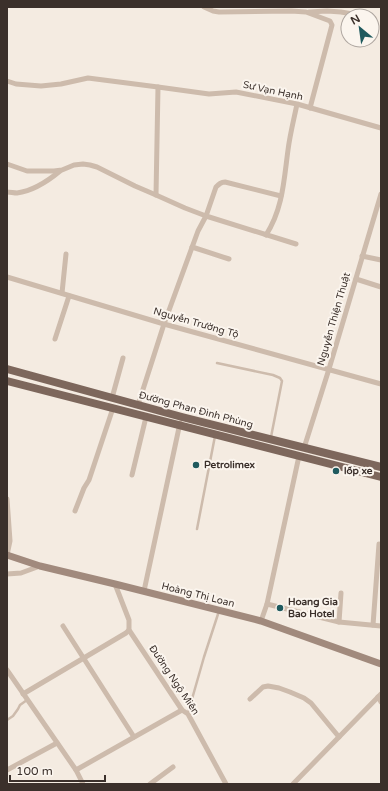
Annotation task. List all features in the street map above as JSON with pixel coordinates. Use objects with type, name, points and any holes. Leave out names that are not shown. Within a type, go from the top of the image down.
[{"type":"main road","name":"Đường Phan Đình Phùng","points":[[7,370],[381,468]]},
{"type":"main road","name":"Đường Phan Đình Phùng","points":[[7,381],[381,477]]},
{"type":"street","points":[[204,7],[219,12],[340,12]]},
{"type":"street","points":[[306,12],[330,21],[332,25],[310,108]]},
{"type":"street","name":"Sư Vạn Hạnh","points":[[7,81],[16,84],[41,86],[61,84],[88,78],[209,94],[236,92],[297,104],[381,128]]},
{"type":"street","points":[[156,195],[158,87]]},
{"type":"street","points":[[266,235],[275,218],[281,201],[291,132],[297,104]]},
{"type":"street","points":[[7,164],[27,171],[54,171],[62,170],[74,165],[90,165],[185,208],[296,244]]},
{"type":"street","points":[[7,192],[16,193],[31,189],[52,178],[62,170]]},
{"type":"street","points":[[138,405],[164,324],[192,246],[206,216],[218,184],[222,182],[281,196]]},
{"type":"street","name":"Nguyễn Thiện Thuật","points":[[304,448],[381,194]]},
{"type":"street","points":[[192,246],[229,259]]},
{"type":"street","points":[[62,293],[66,254]]},
{"type":"street","points":[[362,256],[381,260]]},
{"type":"street","name":"Nguyễn Trường Tộ","points":[[7,277],[164,324],[381,384]]},
{"type":"street","points":[[356,279],[381,287]]},
{"type":"street","points":[[55,339],[69,296]]},
{"type":"street","points":[[112,398],[123,358]]},
{"type":"street","points":[[75,511],[84,488],[89,480],[113,408]]},
{"type":"street","points":[[144,591],[182,416]]},
{"type":"street","points":[[132,476],[146,417]]},
{"type":"street","points":[[261,622],[267,604],[299,456]]},
{"type":"street","points":[[7,499],[10,541],[7,555]]},
{"type":"street","points":[[373,625],[379,544]]},
{"type":"street","name":"Hoàng Thị Loan","points":[[7,555],[40,566],[144,591],[261,622],[381,664]]},
{"type":"street","points":[[7,574],[21,573],[40,566]]},
{"type":"street","name":"Đường Ngộ Miên","points":[[115,584],[129,620],[129,630],[182,710],[188,714],[226,784]]},
{"type":"street","points":[[339,622],[341,593]]},
{"type":"street","points":[[267,604],[339,622],[381,626]]},
{"type":"street","points":[[63,626],[134,737]]},
{"type":"street","points":[[24,694],[129,630]]},
{"type":"street","points":[[7,670],[76,770],[84,784]]},
{"type":"street","points":[[250,699],[266,686],[279,688],[300,696],[311,703],[339,737]]},
{"type":"street","points":[[379,695],[381,702]]},
{"type":"street","points":[[293,784],[379,695]]},
{"type":"street","points":[[76,770],[182,710]]},
{"type":"street","points":[[7,770],[57,743]]},
{"type":"street","points":[[150,784],[172,767]]},
{"type":"lane","points":[[217,363],[273,375],[280,378],[282,381],[270,439]]},
{"type":"lane","points":[[197,529],[218,425]]},
{"type":"lane","points":[[188,714],[219,611]]},
{"type":"lane","points":[[7,720],[13,716],[20,705],[27,700]]},
{"type":"place","name":"Petrolimex","points":[[196,465]]},
{"type":"place","name":"lốp xe","points":[[336,471]]},
{"type":"place","name":"Hoang Gia Bao Hotel","points":[[280,608]]}]
